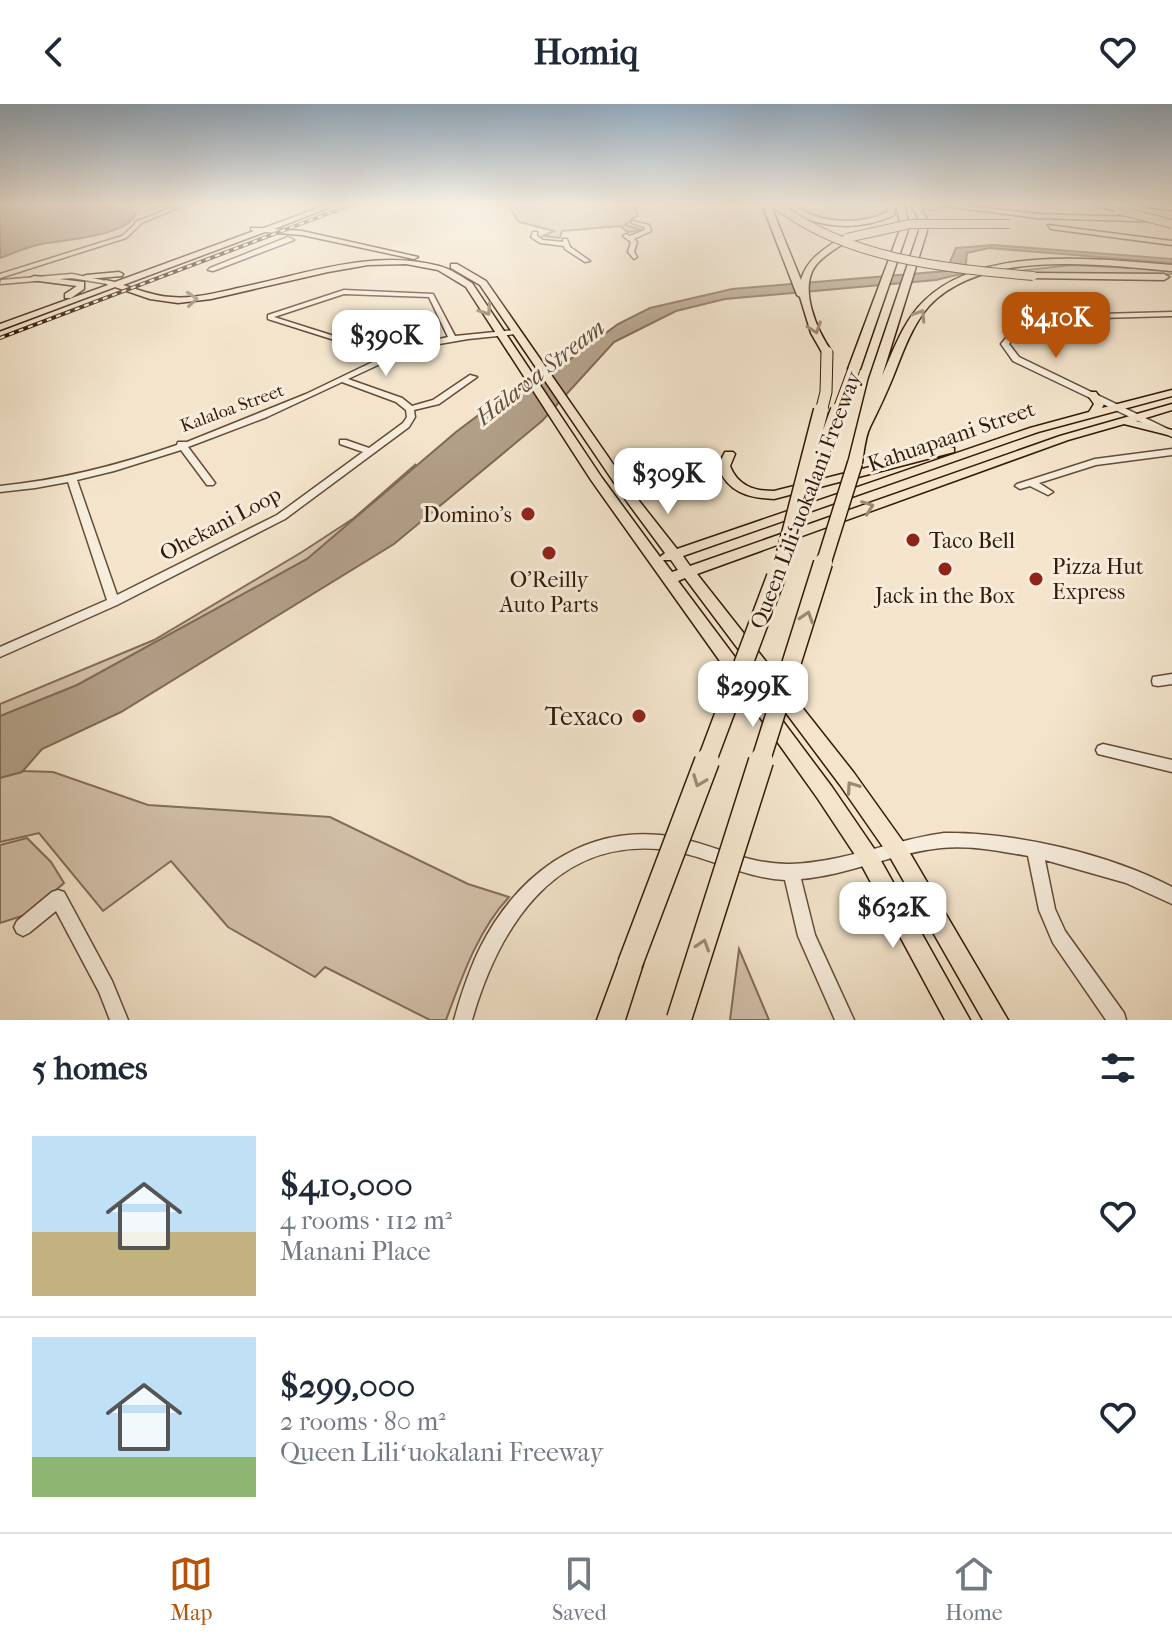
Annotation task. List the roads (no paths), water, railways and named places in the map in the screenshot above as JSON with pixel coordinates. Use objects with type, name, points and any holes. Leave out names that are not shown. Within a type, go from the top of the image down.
[{"type":"highway","points":[[783,557],[826,392],[827,352],[816,333],[786,247]]},
{"type":"highway","points":[[799,279],[820,255],[833,247]]},
{"type":"highway","points":[[865,247],[942,265],[1033,276],[1172,276]]},
{"type":"highway","name":"Queen Liliʻuokalani Freeway","points":[[611,1020],[898,247]]},
{"type":"highway","name":"Queen Liliʻuokalani Freeway","points":[[679,1020],[880,382],[918,247]]},
{"type":"highway","points":[[880,382],[922,308],[941,292],[965,279],[1042,264],[1172,268]]},
{"type":"main road","points":[[113,283],[204,247]]},
{"type":"main road","points":[[113,283],[205,247]]},
{"type":"main road","points":[[0,324],[217,247]]},
{"type":"main road","points":[[366,247],[458,267],[476,276],[632,500],[689,572],[722,621],[847,779],[897,850],[996,1020]]},
{"type":"main road","points":[[113,283],[153,298],[193,299],[335,268],[390,252]]},
{"type":"main road","points":[[335,268],[408,264],[452,273],[469,285],[554,417],[668,579],[807,767],[868,857],[958,1020]]},
{"type":"main road","points":[[86,277],[113,275],[150,266]]},
{"type":"main road","points":[[29,279],[81,284],[80,289],[61,302]]},
{"type":"main road","points":[[61,302],[131,292]]},
{"type":"main road","name":"Kahuapaani Street","points":[[655,561],[1034,430],[1172,393]]},
{"type":"main road","points":[[1092,394],[1099,404],[1094,413]]},
{"type":"main road","points":[[1166,408],[1157,421],[1171,434]]},
{"type":"main road","name":"Kahuapaani Street","points":[[668,579],[1035,448],[1166,408]]},
{"type":"main road","points":[[1119,422],[1141,424],[1171,434]]},
{"type":"main road","points":[[729,454],[724,466],[730,481],[749,492],[774,495],[1034,430]]},
{"type":"street","points":[[0,279],[89,247]]},
{"type":"street","points":[[212,269],[268,247]]},
{"type":"street","points":[[212,269],[274,247]]},
{"type":"street","points":[[570,247],[587,261]]},
{"type":"street","points":[[631,247],[634,257]]},
{"type":"street","points":[[0,279],[86,277],[113,283]]},
{"type":"street","points":[[391,355],[271,319],[270,316],[344,292],[431,295],[453,340]]},
{"type":"street","points":[[1171,434],[1016,359],[1005,344],[1013,335],[1100,316],[1172,314]]},
{"type":"street","points":[[337,337],[362,321]]},
{"type":"street","name":"Kalaloa Street","points":[[0,489],[72,480],[181,444],[295,402],[391,355],[453,340],[516,332]]},
{"type":"street","points":[[343,380],[399,400],[410,409],[436,402],[473,377]]},
{"type":"street","name":"Ohekani Loop","points":[[0,652],[113,602],[281,517],[406,425],[411,417],[410,409]]},
{"type":"street","points":[[343,442],[368,451]]},
{"type":"street","points":[[181,444],[210,483]]},
{"type":"street","points":[[1020,486],[1095,462],[1172,452]]},
{"type":"street","points":[[72,480],[113,602]]},
{"type":"street","points":[[1032,483],[1048,492]]},
{"type":"street","points":[[1103,750],[1172,766]]},
{"type":"street","points":[[463,1020],[483,955],[497,930],[525,895],[554,871],[579,857],[610,846],[654,842],[755,868],[791,872],[946,840],[1095,864],[1158,887],[1172,896]]},
{"type":"street","points":[[1035,852],[1053,924],[1117,1020]]},
{"type":"street","points":[[791,872],[807,936],[845,1020]]},
{"type":"street","points":[[23,927],[58,898],[106,987],[119,1020]]},
{"type":"railway","points":[[0,338],[240,247]]},
{"type":"place","name":"Domino's","points":[[528,514]]},
{"type":"place","name":"Taco Bell","points":[[913,540]]},
{"type":"place","name":"O'Reilly Auto Parts","points":[[549,553]]},
{"type":"place","name":"Jack in the Box","points":[[945,569]]},
{"type":"place","name":"Pizza Hut Express","points":[[1036,579]]},
{"type":"place","name":"Texaco","points":[[639,716]]},
{"type":"water label","name":"Hālawa Stream","points":[[540,372]]}]
